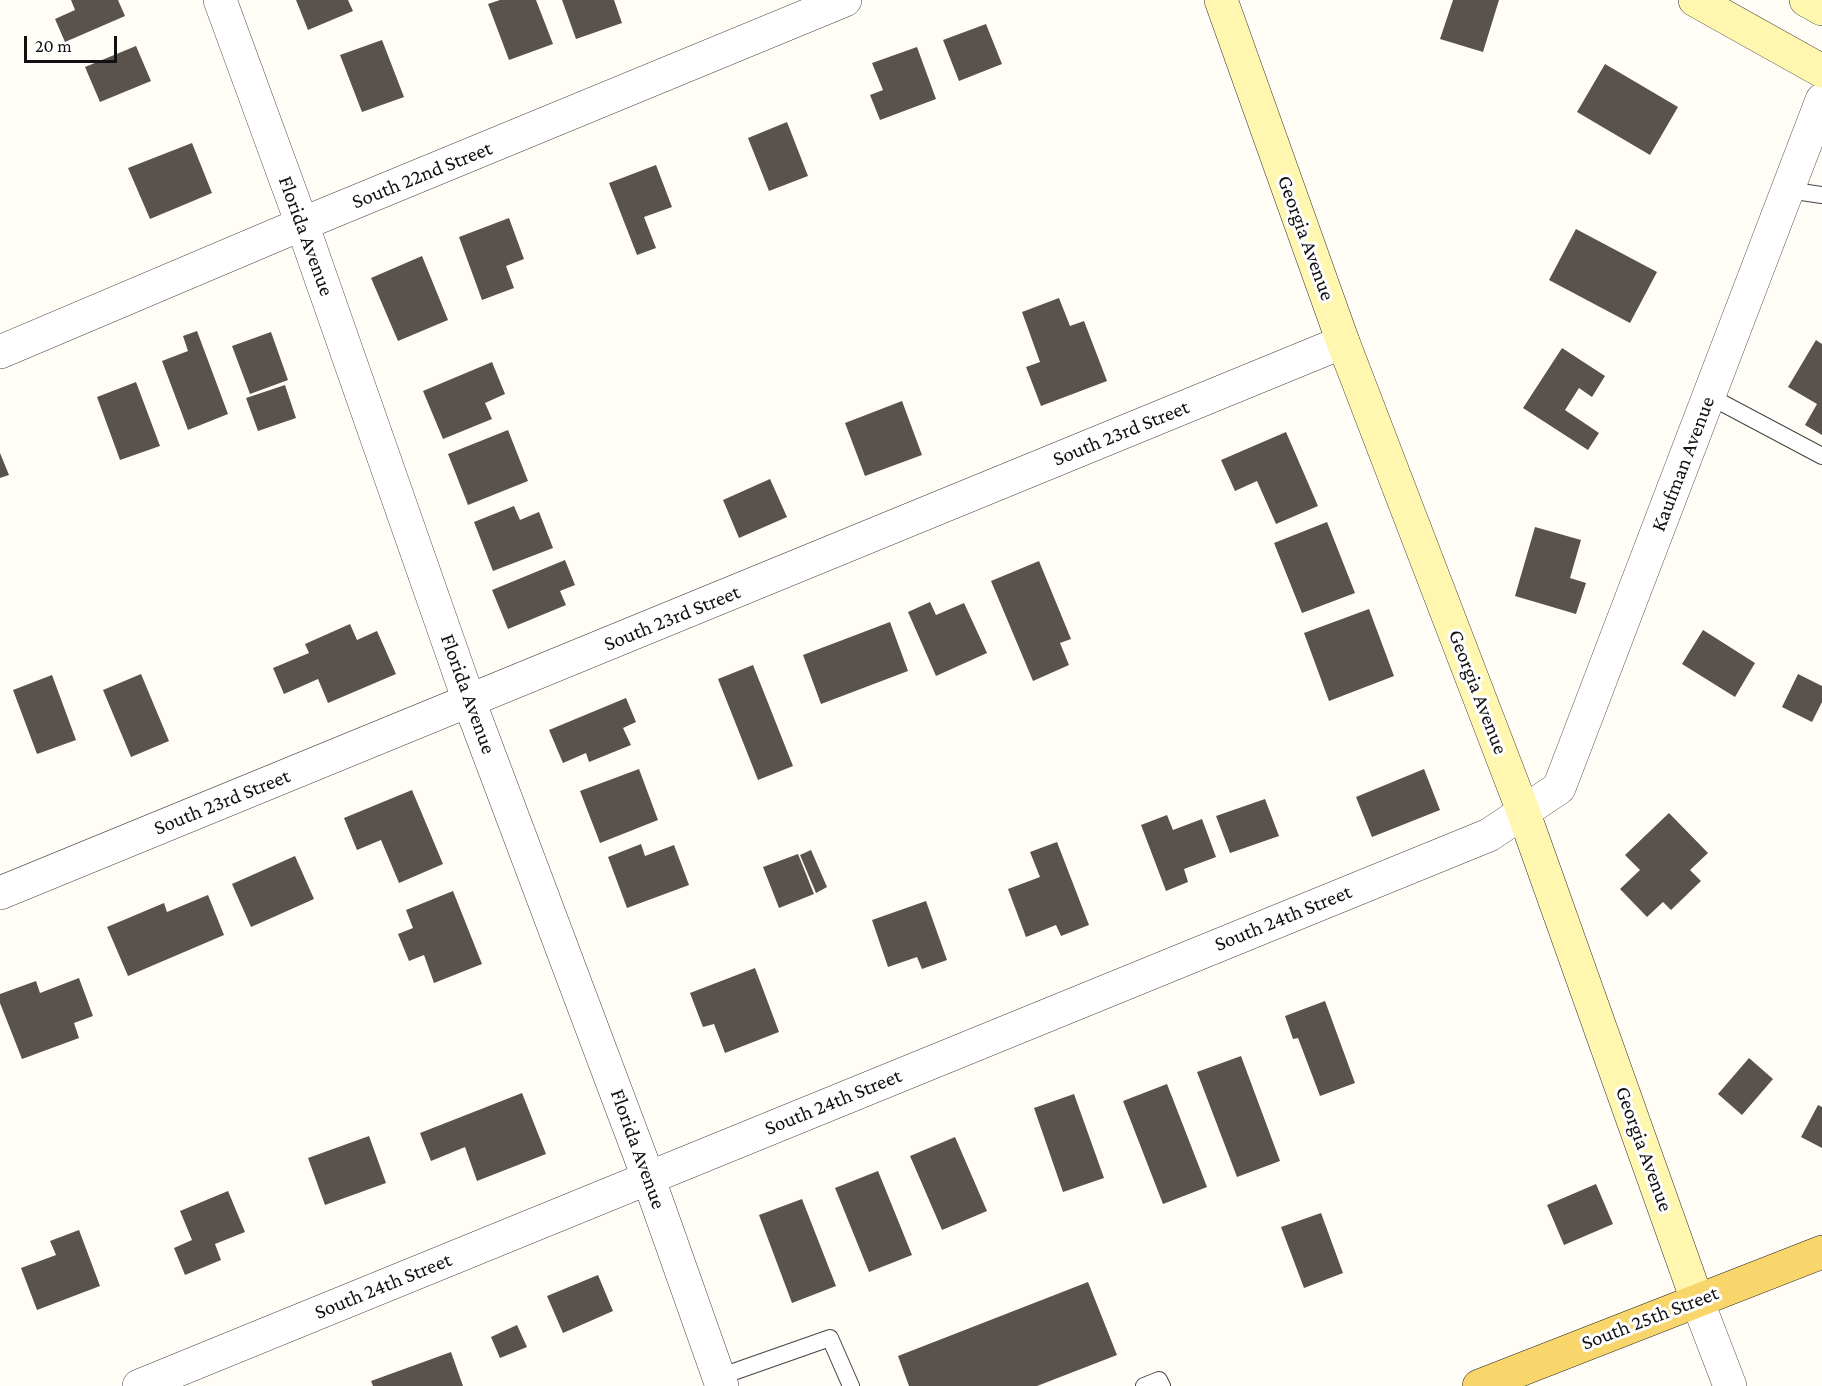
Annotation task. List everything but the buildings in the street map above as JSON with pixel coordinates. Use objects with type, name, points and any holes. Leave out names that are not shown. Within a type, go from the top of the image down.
[{"type":"main road","name":"South 25th Street","points":[[1479,1386],[1822,1252]]},
{"type":"street","name":"Florida Avenue","points":[[220,0],[302,224],[470,701],[648,1177],[720,1382]]},
{"type":"street","name":"South 22nd Street","points":[[0,352],[302,224],[845,0]]},
{"type":"street","name":"Georgia Avenue","points":[[1221,0],[1343,342],[1523,811],[1730,1386]]},
{"type":"street","points":[[1695,0],[1822,71]]},
{"type":"street","points":[[1806,0],[1822,9]]},
{"type":"street","name":"Kaufman Avenue","points":[[1523,811],[1559,788],[1822,100]]},
{"type":"street","name":"South 23rd Street","points":[[0,893],[1343,342]]},
{"type":"street","name":"South 24th Street","points":[[139,1386],[1489,835],[1523,811]]},
{"type":"lane","points":[[1788,190],[1822,195]]},
{"type":"lane","points":[[1709,396],[1822,456]]},
{"type":"lane","points":[[720,1382],[830,1338],[850,1386]]},
{"type":"lane","points":[[1144,1386],[1159,1380],[1162,1386]]}]
